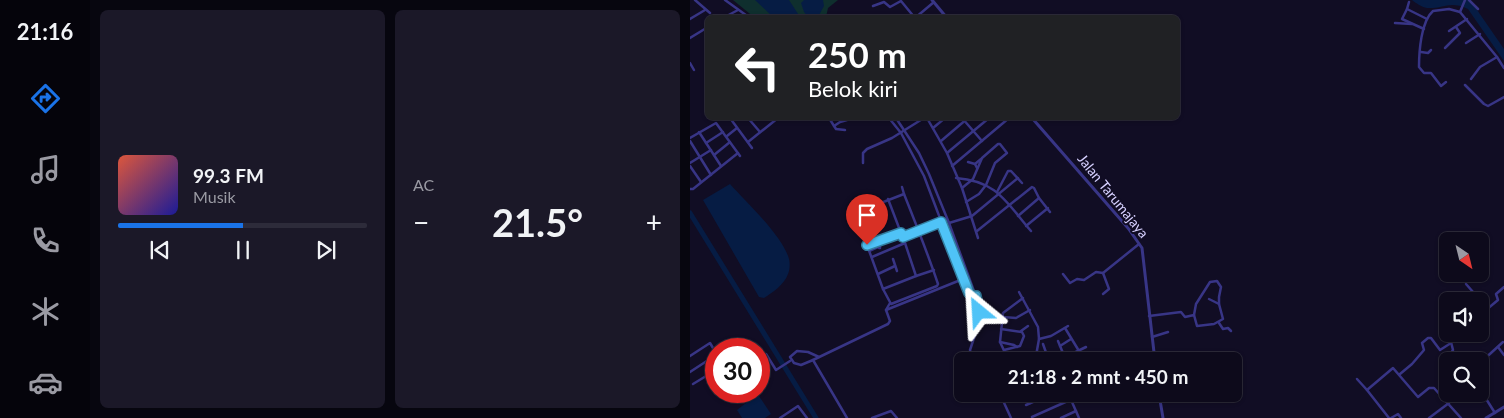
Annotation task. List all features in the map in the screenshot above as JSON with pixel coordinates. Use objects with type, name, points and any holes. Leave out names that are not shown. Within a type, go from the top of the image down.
[{"type":"street","points":[[696,0],[710,13]]},
{"type":"street","points":[[725,0],[746,15]]},
{"type":"street","points":[[1460,12],[1467,0],[1478,9]]},
{"type":"street","points":[[873,6],[883,1],[889,8],[901,1],[913,15]]},
{"type":"street","points":[[918,15],[932,2],[944,15]]},
{"type":"street","points":[[1400,24],[1409,2]]},
{"type":"street","points":[[1407,9],[1427,19]]},
{"type":"street","points":[[1446,82],[1441,86],[1431,73],[1425,74],[1419,68],[1424,30],[1427,19],[1433,11],[1449,9],[1460,12],[1480,34],[1504,68]]},
{"type":"street","points":[[690,20],[705,10]]},
{"type":"street","points":[[729,15],[738,10]]},
{"type":"street","points":[[1402,19],[1424,30]]},
{"type":"street","points":[[1449,31],[1467,19]]},
{"type":"street","points":[[1396,23],[1413,24]]},
{"type":"street","points":[[1446,48],[1460,33],[1456,27]]},
{"type":"street","points":[[690,38],[705,29]]},
{"type":"street","points":[[1466,43],[1480,34]]},
{"type":"street","points":[[1421,52],[1426,53],[1431,50]]},
{"type":"street","points":[[1471,79],[1480,67],[1496,57]]},
{"type":"street","points":[[690,63],[694,70]]},
{"type":"street","points":[[1465,85],[1488,106],[1504,97]]},
{"type":"street","points":[[731,120],[752,148]]},
{"type":"street","points":[[751,120],[760,132]]},
{"type":"street","points":[[748,142],[775,120]]},
{"type":"street","points":[[830,120],[836,129],[845,130]]},
{"type":"street","points":[[834,126],[848,120]]},
{"type":"street","points":[[891,120],[901,133],[924,176],[964,280],[971,296],[976,296]]},
{"type":"street","points":[[898,120],[905,129],[929,174],[976,296],[980,320],[971,352]]},
{"type":"street","points":[[863,163],[863,153],[867,149],[901,133],[922,120]]},
{"type":"street","points":[[927,120],[947,153],[956,178],[962,188],[978,238]]},
{"type":"street","points":[[933,128],[942,120]]},
{"type":"street","points":[[940,141],[962,120]]},
{"type":"street","points":[[964,120],[982,141]]},
{"type":"street","points":[[947,153],[987,120]]},
{"type":"street","points":[[952,166],[1007,120]]},
{"type":"street","name":"Jalan Tarumajaya","points":[[1034,120],[1142,248],[1154,352]]},
{"type":"street","points":[[690,189],[693,189],[739,154],[714,122],[690,139],[711,175]]},
{"type":"street","points":[[726,136],[737,128]]},
{"type":"street","points":[[699,132],[721,166]]},
{"type":"street","points":[[706,143],[723,132]]},
{"type":"street","points":[[714,155],[730,142]]},
{"type":"street","points":[[966,202],[979,194],[986,185],[994,166],[1006,153],[999,144],[975,164]]},
{"type":"street","points":[[701,182],[690,164],[711,150]]},
{"type":"street","points":[[962,188],[973,179],[982,158]]},
{"type":"street","points":[[968,162],[975,164],[978,168]]},
{"type":"street","points":[[998,193],[1008,171],[1011,171],[1022,183]]},
{"type":"street","points":[[924,176],[929,174]]},
{"type":"street","points":[[956,178],[973,179],[998,193],[1031,231]]},
{"type":"street","points":[[949,224],[972,216],[1018,178]]},
{"type":"street","points":[[886,310],[890,304],[938,284],[902,187]]},
{"type":"street","points":[[977,231],[1032,187],[1050,212]]},
{"type":"street","points":[[890,304],[855,213],[904,194]]},
{"type":"street","points":[[1018,216],[1039,198]]},
{"type":"street","points":[[888,199],[916,276]]},
{"type":"street","points":[[1026,226],[1048,208]]},
{"type":"street","points":[[876,215],[880,226]]},
{"type":"street","points":[[860,227],[878,220]]},
{"type":"street","points":[[903,237],[941,222]]},
{"type":"street","points":[[867,245],[901,233]]},
{"type":"street","points":[[949,241],[954,239]]},
{"type":"street","points":[[877,241],[881,253]]},
{"type":"street","points":[[872,257],[905,243]]},
{"type":"street","points":[[1103,274],[1138,244]]},
{"type":"street","points":[[869,251],[879,247]]},
{"type":"street","points":[[893,259],[897,271]]},
{"type":"street","points":[[878,274],[895,266]]},
{"type":"street","points":[[883,289],[934,270]]},
{"type":"street","points":[[1063,274],[1070,283],[1077,279],[1084,280],[1096,272],[1103,274]]},
{"type":"street","points":[[1103,274],[1103,278],[1110,289],[1103,294]]},
{"type":"street","points":[[886,310],[964,280]]},
{"type":"street","points":[[1217,281],[1221,287],[1219,304],[1223,319],[1219,322],[1197,326],[1194,315],[1195,305],[1201,293],[1210,282],[1217,281]]},
{"type":"street","points":[[1466,284],[1473,292]]},
{"type":"street","points":[[1489,308],[1498,300],[1496,294],[1504,287]]},
{"type":"street","points":[[1019,292],[1038,327],[1040,339],[1037,352]]},
{"type":"street","points":[[1001,329],[1024,334],[1022,343],[1017,347],[1004,350],[1000,342],[1001,329],[1002,316],[1006,310],[1023,298]]},
{"type":"street","points":[[1210,299],[1219,304]]},
{"type":"street","points":[[791,360],[801,366],[888,324],[890,321],[886,310]]},
{"type":"street","points":[[1002,316],[1016,318],[1030,310]]},
{"type":"street","points":[[1149,316],[1181,312],[1185,317],[1194,315]]},
{"type":"street","points":[[1219,322],[1223,329],[1228,328],[1232,331]]},
{"type":"street","points":[[1020,332],[1028,326]]},
{"type":"street","points":[[1040,339],[1048,338],[1068,326]]},
{"type":"street","points":[[1065,328],[1079,351],[1086,347]]},
{"type":"street","points":[[1152,337],[1168,332]]},
{"type":"street","points":[[1060,346],[1072,338]]},
{"type":"street","points":[[1400,374],[1424,350],[1422,343],[1428,338],[1431,338],[1440,350],[1451,343],[1452,352]]},
{"type":"street","points":[[1058,341],[1062,352]]},
{"type":"street","points":[[1000,342],[1017,347]]},
{"type":"street","points":[[1489,355],[1502,342]]},
{"type":"street","points":[[1043,344],[1045,352]]},
{"type":"street","points":[[690,356],[705,346]]},
{"type":"street","points":[[1498,347],[1504,355]]},
{"type":"street","points":[[770,360],[776,370],[791,360],[790,357],[797,351],[808,352],[820,357]]},
{"type":"street","points":[[813,360],[847,418]]},
{"type":"street","points":[[690,372],[705,362]]},
{"type":"street","points":[[1367,390],[1392,369],[1400,374],[1418,398],[1430,388],[1434,388],[1439,393]]},
{"type":"street","points":[[693,384],[705,377]]},
{"type":"street","points":[[1357,379],[1390,418],[1398,414],[1402,418]]},
{"type":"street","points":[[1032,417],[1070,400],[1079,418]]},
{"type":"street","points":[[1004,402],[1011,418]]},
{"type":"street","points":[[1160,402],[1163,418]]},
{"type":"street","points":[[1487,402],[1493,415]]},
{"type":"street","points":[[1429,418],[1449,403],[1461,418]]},
{"type":"street","points":[[780,418],[796,406],[806,416],[801,418]]},
{"type":"street","points":[[1486,418],[1504,407]]},
{"type":"street","points":[[872,418],[891,411],[897,418]]},
{"type":"street","points":[[1061,418],[1076,411]]},
{"type":"green space","points":[[733,0],[838,0],[828,8],[826,15],[751,15]]},
{"type":"water","points":[[755,0],[789,0],[799,15],[771,15]]},
{"type":"water","points":[[804,0],[823,0],[824,6],[819,15],[806,15],[801,3]]},
{"type":"water","points":[[1412,0],[1468,0],[1504,49],[1504,61],[1468,9],[1456,5],[1427,8]]},
{"type":"water","points":[[730,184],[780,240],[789,259],[789,272],[784,282],[764,298],[759,297],[703,200]]},
{"type":"water","points":[[746,403],[764,403],[771,414],[765,418],[742,418],[737,410]]},
{"type":"waterway","points":[[690,213],[816,418]]},
{"type":"route","points":[[867,245],[901,233],[903,237],[941,222],[969,293],[971,296],[976,296],[979,312]]}]
